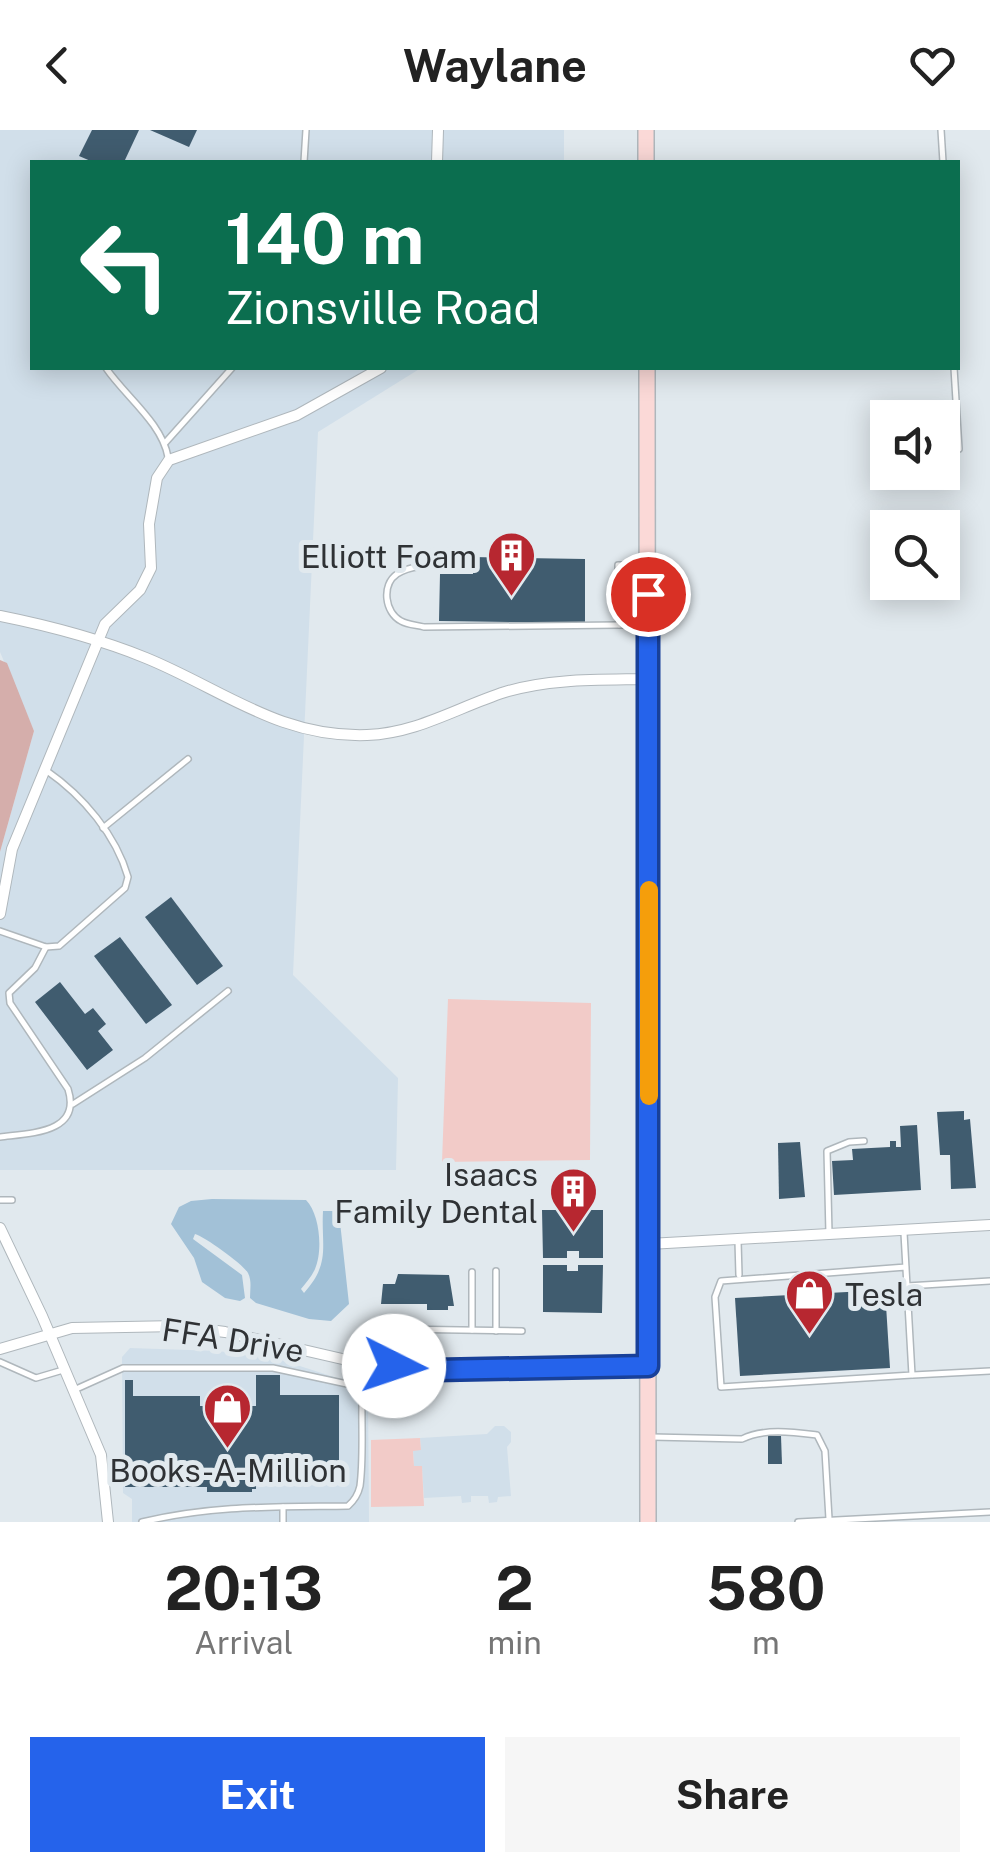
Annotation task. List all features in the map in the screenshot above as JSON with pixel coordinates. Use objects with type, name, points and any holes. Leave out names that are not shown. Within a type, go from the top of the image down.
[{"type":"main road","points":[[646,130],[646,160]]},
{"type":"main road","points":[[647,370],[648,1522]]},
{"type":"street","points":[[437,160],[438,130]]},
{"type":"street","points":[[0,914],[12,849],[98,640],[105,624],[140,590],[151,568],[157,478],[169,460],[296,415],[377,370]]},
{"type":"street","points":[[0,616],[98,640],[150,659],[255,713],[288,724],[335,732],[368,735],[416,727],[507,692],[576,680],[649,679]]},
{"type":"street","points":[[649,1244],[990,1225]]},
{"type":"street","points":[[0,1228],[102,1455],[108,1522]]},
{"type":"street","name":"FFA Drive","points":[[0,1349],[72,1328],[178,1326],[225,1332],[364,1364],[436,1370],[648,1366]]},
{"type":"lane","points":[[304,160],[306,130]]},
{"type":"lane","points":[[941,130],[943,160]]},
{"type":"lane","points":[[108,370],[164,443],[169,460]]},
{"type":"lane","points":[[164,443],[230,370]]},
{"type":"lane","points":[[954,370],[956,400]]},
{"type":"lane","points":[[619,625],[618,566],[648,564]]},
{"type":"lane","points":[[460,565],[408,569],[397,574],[391,580],[387,600],[396,617],[424,627],[648,625]]},
{"type":"lane","points":[[103,828],[188,759]]},
{"type":"lane","points":[[0,931],[46,947],[58,946],[124,888],[128,877],[103,828],[68,786],[44,770]]},
{"type":"lane","points":[[0,1138],[43,1132],[67,1118],[72,1104],[68,1089],[10,1002],[9,993],[35,968],[46,947]]},
{"type":"lane","points":[[72,1104],[145,1058],[228,991]]},
{"type":"lane","points":[[829,1234],[827,1152],[849,1142],[864,1142]]},
{"type":"lane","points":[[0,1200],[12,1200]]},
{"type":"lane","points":[[903,1230],[912,1375]]},
{"type":"lane","points":[[738,1238],[740,1277]]},
{"type":"lane","points":[[906,1267],[727,1278],[716,1287],[720,1388],[990,1371]]},
{"type":"lane","points":[[496,1271],[496,1331]]},
{"type":"lane","points":[[472,1272],[472,1330]]},
{"type":"lane","points":[[907,1286],[990,1281]]},
{"type":"lane","points":[[394,1366],[395,1329],[522,1332]]},
{"type":"lane","points":[[0,1362],[36,1378],[65,1369]]},
{"type":"lane","points":[[142,1522],[191,1510],[348,1506],[355,1501],[360,1486],[364,1364]]},
{"type":"lane","points":[[74,1390],[123,1368],[273,1368],[361,1387]]},
{"type":"lane","points":[[648,1437],[742,1438],[794,1432],[816,1435],[826,1451],[828,1519]]},
{"type":"lane","points":[[283,1507],[283,1522]]},
{"type":"lane","points":[[798,1522],[990,1512]]},
{"type":"shaded area","points":[[0,130],[564,130],[564,160],[30,160],[30,370],[418,370],[318,432],[293,975],[398,1078],[396,1170],[0,1170],[0,852],[34,731],[0,652]]},
{"type":"shaded area","points":[[0,660],[7,663],[34,731],[0,852]]},
{"type":"shaded area","points":[[448,999],[591,1003],[590,1160],[442,1162]]},
{"type":"shaded area","points":[[130,1348],[218,1351],[275,1358],[368,1388],[369,1522],[132,1522],[132,1499],[123,1493],[122,1357]]},
{"type":"shaded area","points":[[495,1426],[504,1426],[511,1432],[507,1447],[511,1496],[489,1503],[488,1496],[471,1496],[471,1502],[462,1503],[461,1496],[424,1498],[422,1467],[414,1467],[413,1450],[421,1450],[420,1438],[487,1434]]},
{"type":"shaded area","points":[[420,1438],[421,1450],[413,1451],[414,1466],[422,1466],[424,1506],[371,1507],[371,1440]]},
{"type":"water","points":[[306,1200],[317,1223],[319,1243],[315,1269],[301,1289],[304,1293],[321,1263],[323,1211],[335,1211],[340,1222],[349,1304],[331,1321],[309,1319],[256,1303],[250,1298],[250,1279],[245,1269],[195,1234],[193,1239],[242,1275],[245,1298],[225,1298],[202,1282],[194,1258],[171,1224],[179,1207],[191,1201]]},
{"type":"building","points":[[92,130],[139,130],[125,160],[88,160],[79,156]]},
{"type":"building","points":[[150,130],[197,130],[189,147]]},
{"type":"building","name":"Elliott Foam","points":[[472,557],[585,559],[585,623],[439,621],[440,574],[473,574]]},
{"type":"building","points":[[171,897],[223,966],[197,985],[145,917]]},
{"type":"building","points":[[120,937],[172,1005],[146,1024],[94,956]]},
{"type":"building","points":[[60,982],[85,1014],[93,1008],[106,1024],[98,1031],[113,1050],[87,1070],[35,1002]]},
{"type":"building","points":[[964,1111],[964,1120],[970,1119],[976,1188],[951,1189],[950,1155],[940,1155],[937,1112]]},
{"type":"building","points":[[917,1125],[921,1190],[834,1195],[832,1161],[853,1160],[852,1149],[890,1147],[890,1141],[901,1147],[900,1126]]},
{"type":"building","points":[[800,1142],[805,1197],[779,1199],[778,1143]]},
{"type":"building","name":"Isaacs Family Dental","points":[[542,1210],[567,1210],[567,1217],[578,1217],[578,1210],[603,1210],[603,1258],[579,1258],[579,1251],[567,1251],[567,1258],[543,1258]]},
{"type":"building","points":[[543,1265],[567,1265],[567,1271],[578,1271],[578,1265],[603,1265],[602,1313],[543,1312]]},
{"type":"building","points":[[398,1274],[449,1275],[454,1306],[448,1306],[448,1310],[427,1310],[427,1304],[381,1304],[383,1284],[395,1284]]},
{"type":"building","points":[[885,1290],[890,1368],[740,1376],[735,1298]]},
{"type":"building","points":[[256,1375],[280,1375],[280,1395],[339,1395],[339,1482],[256,1482],[252,1492],[207,1492],[207,1487],[125,1487],[125,1380],[133,1380],[133,1396],[200,1396],[200,1406],[256,1406]]},
{"type":"building","points":[[768,1436],[781,1436],[782,1464],[768,1464]]},
{"type":"slow traffic","points":[[649,890],[649,1096]]},
{"type":"place","name":"Elliott Foam","points":[[512,598]]},
{"type":"place","name":"Isaacs Family Dental","points":[[573,1234]]},
{"type":"place","name":"Tesla","points":[[810,1336]]},
{"type":"place","name":"Books-A-Million","points":[[228,1450]]},
{"type":"route","points":[[394,1366],[436,1370],[648,1366],[648,594]]}]
